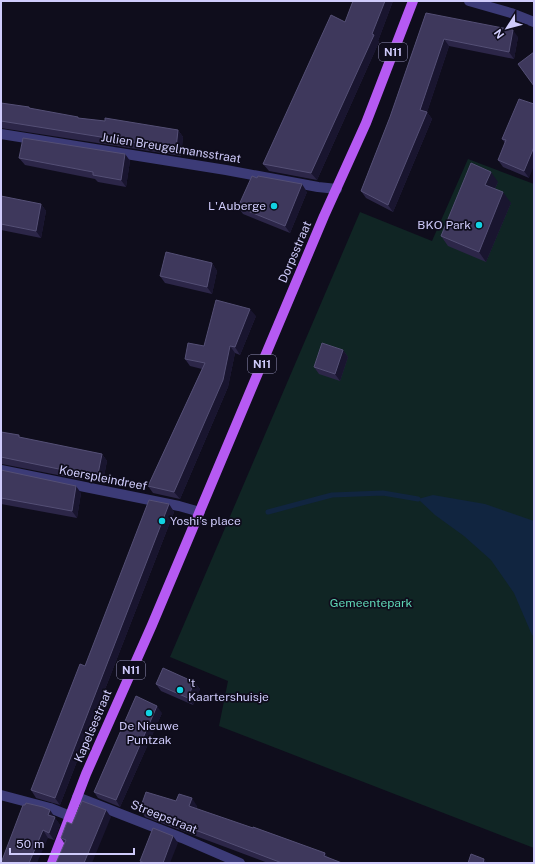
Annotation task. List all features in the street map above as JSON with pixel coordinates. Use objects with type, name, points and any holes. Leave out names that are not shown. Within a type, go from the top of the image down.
[{"type":"main road","name":"Dorpsstraat","points":[[200,512],[318,230],[366,123],[413,1]]},
{"type":"main road","name":"Kapelsestraat","points":[[52,863],[77,797],[108,723],[200,512]]},
{"type":"street","points":[[469,1],[511,13],[534,22]]},
{"type":"street","name":"Julien Breugelmansstraat","points":[[1,134],[337,189]]},
{"type":"street","name":"Koerspleindreef","points":[[1,470],[179,506],[200,512]]},
{"type":"street","points":[[1,795],[50,808],[70,816]]},
{"type":"street","name":"Streepstraat","points":[[77,797],[182,838],[240,863]]},
{"type":"green space","name":"Gemeentepark","points":[[468,159],[534,184],[534,848],[219,726],[228,681],[170,657],[360,212],[432,241]]},
{"type":"water","points":[[433,495],[485,504],[534,521],[534,636],[532,635],[514,593],[491,560],[464,536],[435,515],[418,499]]},
{"type":"building","points":[[353,1],[385,1],[372,34],[374,35],[311,173],[263,164],[331,15],[345,22]]},
{"type":"building","points":[[426,13],[513,30],[509,52],[444,39],[420,110],[427,112],[388,205],[361,191],[390,117]]},
{"type":"building","points":[[534,52],[534,86],[518,64]]},
{"type":"building","points":[[519,99],[534,104],[534,147],[524,171],[498,160],[506,140],[502,139]]},
{"type":"building","points":[[1,103],[29,107],[78,118],[105,121],[105,118],[178,130],[176,149],[1,121]]},
{"type":"building","points":[[23,138],[125,154],[121,180],[93,175],[93,172],[19,158]]},
{"type":"building","name":"BKO Park","points":[[471,163],[491,172],[485,185],[503,192],[479,252],[441,236]]},
{"type":"building","name":"L'Auberge","points":[[252,176],[302,184],[285,226],[238,207]]},
{"type":"building","points":[[1,196],[41,204],[36,231],[1,224]]},
{"type":"building","points":[[166,252],[212,263],[207,287],[160,276]]},
{"type":"building","points":[[216,300],[250,309],[235,347],[230,346],[223,380],[174,492],[148,486],[205,363],[185,359],[188,343],[204,346]]},
{"type":"building","points":[[322,343],[343,350],[335,374],[314,367]]},
{"type":"building","points":[[1,432],[102,454],[98,474],[78,470],[78,473],[1,457]]},
{"type":"building","points":[[1,470],[76,486],[72,511],[1,498]]},
{"type":"building","points":[[149,500],[169,504],[55,798],[31,790],[80,664],[85,666]]},
{"type":"building","points":[[163,668],[194,682],[188,698],[156,684]]},
{"type":"building","points":[[136,696],[157,706],[116,800],[94,792]]},
{"type":"building","points":[[146,792],[176,801],[179,794],[192,798],[189,806],[325,853],[324,856],[342,863],[282,863],[140,809]]},
{"type":"building","points":[[82,801],[106,810],[84,863],[56,863],[66,840],[61,838],[67,822],[72,824]]},
{"type":"building","points":[[26,803],[50,810],[48,815],[55,817],[49,833],[43,830],[29,863],[1,863],[23,805]]},
{"type":"building","points":[[153,828],[173,836],[163,863],[144,863],[140,861]]},
{"type":"building","points":[[471,854],[484,859],[483,863],[468,863]]},
{"type":"waterway","points":[[268,512],[332,495],[383,493],[418,499]]},
{"type":"place","name":"L'Auberge","points":[[274,206]]},
{"type":"place","name":"BKO Park","points":[[479,225]]},
{"type":"place","name":"Yoshi’s place","points":[[162,521]]},
{"type":"place","name":"'t Kaartershuisje","points":[[180,690]]},
{"type":"place","name":"De Nieuwe Puntzak","points":[[149,713]]}]
